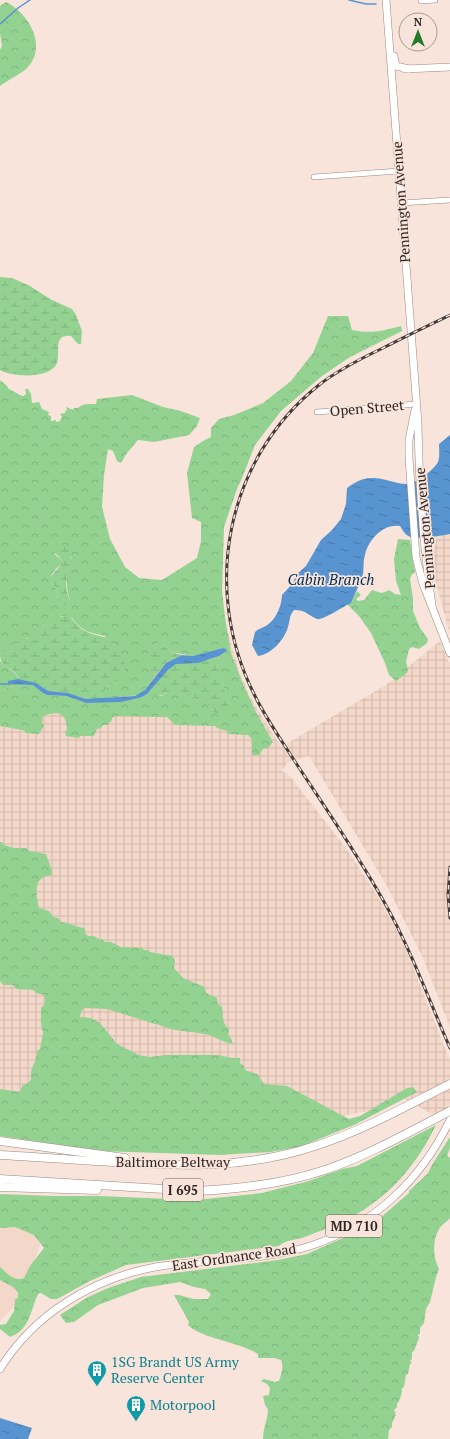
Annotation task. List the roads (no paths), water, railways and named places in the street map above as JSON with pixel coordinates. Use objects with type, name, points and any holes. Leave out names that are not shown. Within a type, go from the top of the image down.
[{"type":"highway","name":"Baltimore Beltway","points":[[0,1155],[166,1165],[220,1165],[279,1156],[315,1146],[345,1135],[450,1084]]},
{"type":"highway","name":"Baltimore Beltway","points":[[0,1179],[167,1189],[224,1190],[254,1187],[289,1180],[325,1170],[354,1159],[450,1111]]},
{"type":"highway","points":[[0,1141],[129,1158],[220,1165]]},
{"type":"highway","points":[[0,1187],[152,1192],[196,1192],[224,1190]]},
{"type":"main road","points":[[386,0],[395,64],[398,67],[409,69]]},
{"type":"main road","name":"Pennington Avenue","points":[[386,0],[416,404],[425,557],[432,604]]},
{"type":"main road","points":[[391,69],[450,67]]},
{"type":"main road","name":"Pennington Avenue","points":[[416,404],[409,440],[409,474],[414,542],[418,571],[450,653]]},
{"type":"main road","name":"East Ordnance Road","points":[[0,1369],[12,1351],[44,1319],[64,1303],[103,1282],[126,1274],[155,1267],[282,1253],[310,1246],[336,1236],[360,1223],[400,1192],[417,1173],[431,1154],[450,1120]]},
{"type":"street","points":[[421,1],[435,0]]},
{"type":"street","points":[[314,177],[399,172]]},
{"type":"street","points":[[401,203],[450,200]]},
{"type":"street","name":"Open Street","points":[[318,412],[416,404]]},
{"type":"water","name":"Cabin Branch","points":[[450,435],[450,534],[415,538],[408,536],[400,526],[388,527],[382,530],[369,544],[364,560],[363,574],[351,603],[320,619],[317,619],[304,612],[294,610],[290,616],[284,637],[277,646],[263,655],[258,656],[252,645],[255,632],[273,620],[280,608],[282,595],[293,583],[296,575],[306,566],[321,540],[341,519],[346,504],[347,488],[367,478],[378,478],[404,484],[414,482],[436,466],[439,458],[439,444]]},
{"type":"water","points":[[223,648],[227,651],[219,656],[198,663],[176,664],[168,670],[147,694],[142,697],[121,702],[86,703],[67,696],[47,695],[33,685],[8,684],[8,681],[18,679],[36,683],[48,691],[68,693],[86,699],[135,696],[145,690],[166,663],[182,655],[193,656]]},
{"type":"water","points":[[0,1418],[32,1428],[28,1439],[0,1439]]},
{"type":"waterway","points":[[0,24],[18,8],[30,0]]},
{"type":"waterway","points":[[349,0],[366,4],[376,4]]},
{"type":"waterway","name":"Cabin Branch","points":[[0,684],[10,684]]},
{"type":"railway","points":[[450,315],[341,370],[319,385],[287,415],[262,450],[244,487],[232,528],[227,569],[229,611],[238,653],[254,694],[273,727],[373,882],[393,918],[450,1048]]},
{"type":"railway","points":[[450,867],[448,895],[450,918]]},
{"type":"place","name":"1SG Brandt US Army Reserve Center","points":[[97,1387]]},
{"type":"place","name":"Motorpool","points":[[136,1422]]}]
